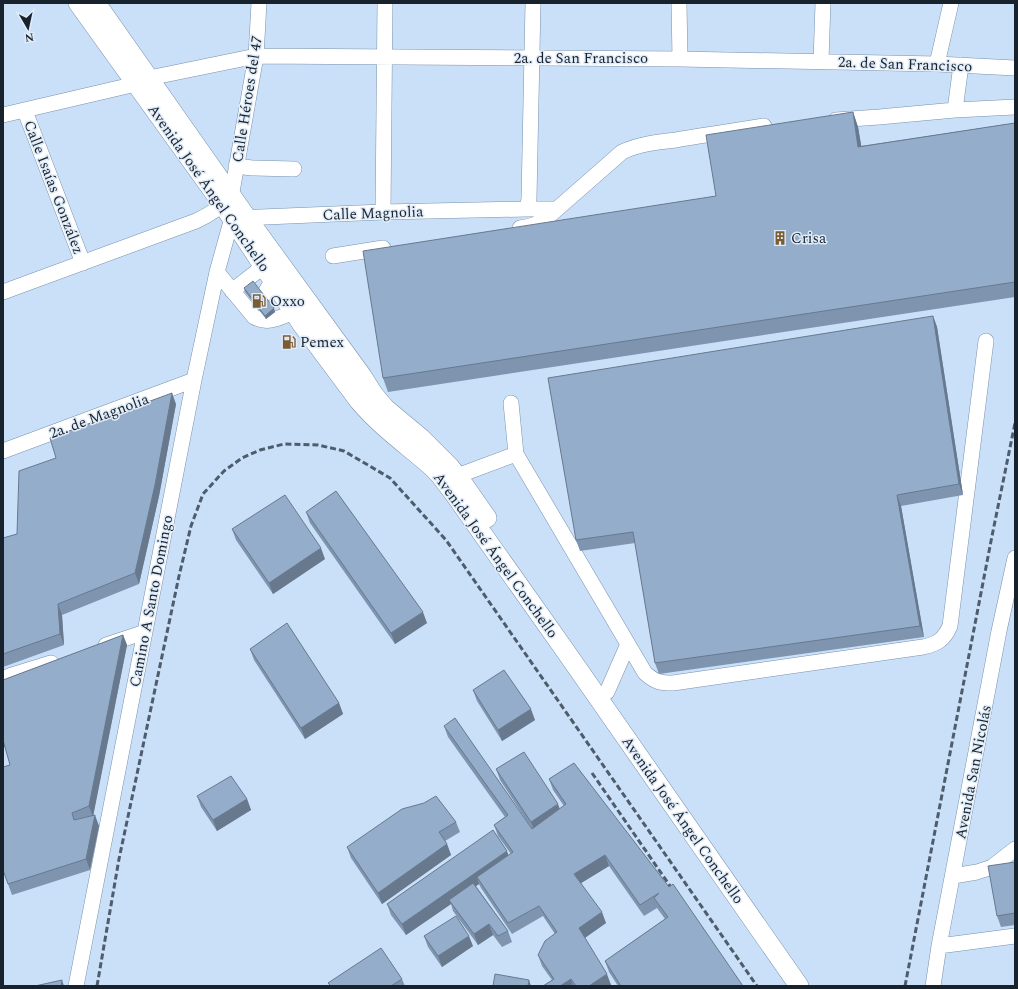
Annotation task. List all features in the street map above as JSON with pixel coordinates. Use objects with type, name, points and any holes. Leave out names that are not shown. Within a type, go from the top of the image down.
[{"type":"main road","name":"Avenida José Ángel Conchello","points":[[78,3],[142,81],[233,209],[362,376],[374,395],[385,408],[421,438],[457,476],[814,986]]},
{"type":"main road","name":"Avenida José Ángel Conchello","points":[[96,3],[142,81]]},
{"type":"main road","name":"Avenida José Ángel Conchello","points":[[233,209],[261,292],[294,312],[367,410],[378,422],[439,474],[564,649],[800,986]]},
{"type":"street","name":"Calle Héroes del 47","points":[[233,209],[236,166],[256,56],[259,3]]},
{"type":"street","points":[[383,212],[385,3]]},
{"type":"street","points":[[521,209],[529,199],[533,3]]},
{"type":"street","points":[[679,3],[680,59]]},
{"type":"street","points":[[821,61],[823,3]]},
{"type":"street","points":[[937,64],[951,3]]},
{"type":"street","name":"2a. de San Francisco","points":[[3,115],[25,111],[142,81],[256,56],[821,61],[1015,68]]},
{"type":"street","points":[[955,110],[961,65]]},
{"type":"street","points":[[824,121],[955,110],[1015,107]]},
{"type":"street","name":"Calle Isaías González","points":[[25,111],[83,263]]},
{"type":"street","points":[[506,230],[538,224],[546,219],[622,152],[632,148],[642,145],[705,135],[777,125]]},
{"type":"street","points":[[236,166],[294,169]]},
{"type":"street","name":"Calle Magnolia","points":[[3,292],[196,221],[211,213],[233,209],[383,212],[556,209]]},
{"type":"street","name":"Camino A Santo Domingo","points":[[76,986],[194,380],[217,272],[233,209]]},
{"type":"street","points":[[333,256],[394,247]]},
{"type":"street","points":[[217,272],[232,291],[261,292]]},
{"type":"street","points":[[232,291],[261,292]]},
{"type":"street","points":[[261,292],[254,317],[266,321],[274,320],[294,312]]},
{"type":"street","points":[[511,403],[516,454],[645,673],[652,679],[662,683],[668,683],[923,647],[941,641],[948,633],[950,626],[986,341]]},
{"type":"street","name":"2a. de Magnolia","points":[[3,452],[194,380]]},
{"type":"street","points":[[457,476],[516,454]]},
{"type":"street","name":"Avenida San Nicolás","points":[[933,986],[939,946],[999,632],[1015,558]]},
{"type":"street","points":[[91,650],[145,632]]},
{"type":"street","points":[[607,692],[628,644]]},
{"type":"street","points":[[9,676],[61,659]]},
{"type":"street","points":[[953,876],[977,872],[992,867],[1015,849]]},
{"type":"street","points":[[939,946],[1015,936]]},
{"type":"building","name":"Crisa","points":[[853,112],[858,147],[1015,123],[1015,282],[383,378],[363,251],[716,196],[706,135]]},
{"type":"building","name":"Oxxo","points":[[253,281],[274,308],[265,316],[244,288]]},
{"type":"building","points":[[933,316],[959,484],[897,495],[920,626],[655,663],[633,532],[576,540],[548,378]]},
{"type":"building","points":[[172,393],[155,485],[135,573],[58,604],[60,634],[3,654],[3,538],[17,534],[19,471],[56,458],[50,438]]},
{"type":"building","points":[[336,491],[423,612],[391,633],[306,512]]},
{"type":"building","points":[[285,495],[321,548],[269,583],[232,529]]},
{"type":"building","points":[[287,623],[339,703],[301,728],[250,649]]},
{"type":"building","points":[[123,635],[89,806],[72,813],[74,820],[95,815],[86,859],[8,884],[3,870],[3,767],[10,765],[3,740],[3,680]]},
{"type":"building","points":[[504,670],[531,709],[498,730],[473,690]]},
{"type":"building","points":[[455,718],[532,829],[566,804],[549,779],[574,763],[669,887],[673,884],[743,986],[621,986],[605,961],[668,917],[654,898],[659,893],[640,905],[605,855],[574,874],[602,912],[579,928],[607,974],[589,986],[576,986],[571,979],[560,986],[543,986],[554,979],[538,955],[545,941],[557,932],[539,906],[508,923],[477,877],[513,852],[494,825],[508,815],[444,726]]},
{"type":"building","points":[[524,752],[558,804],[531,822],[496,769]]},
{"type":"building","points":[[231,776],[247,799],[213,820],[197,796]]},
{"type":"building","points":[[436,796],[456,822],[439,832],[447,844],[378,893],[347,847],[402,809],[424,803]]},
{"type":"building","points":[[493,830],[507,851],[402,924],[387,904]]},
{"type":"building","points":[[1015,862],[1015,913],[997,916],[988,866]]},
{"type":"building","points":[[473,883],[508,931],[498,936],[489,924],[474,934],[449,900]]},
{"type":"building","points":[[456,916],[469,936],[438,956],[424,936]]},
{"type":"building","points":[[381,948],[402,979],[391,986],[331,986],[328,983]]},
{"type":"building","points":[[495,974],[529,980],[528,986],[493,986]]},
{"type":"building","points":[[62,980],[61,986],[35,986]]},
{"type":"railway","points":[[905,986],[1015,423]]},
{"type":"railway","points":[[97,986],[119,859],[191,526],[203,494],[224,471],[242,458],[260,450],[284,444],[318,445],[344,451],[390,478],[446,540],[757,986]]},
{"type":"railway","points":[[592,773],[677,896]]},
{"type":"place","name":"Crisa","points":[[780,238]]},
{"type":"place","name":"Oxxo","points":[[259,301]]},
{"type":"place","name":"Pemex","points":[[289,342]]}]
